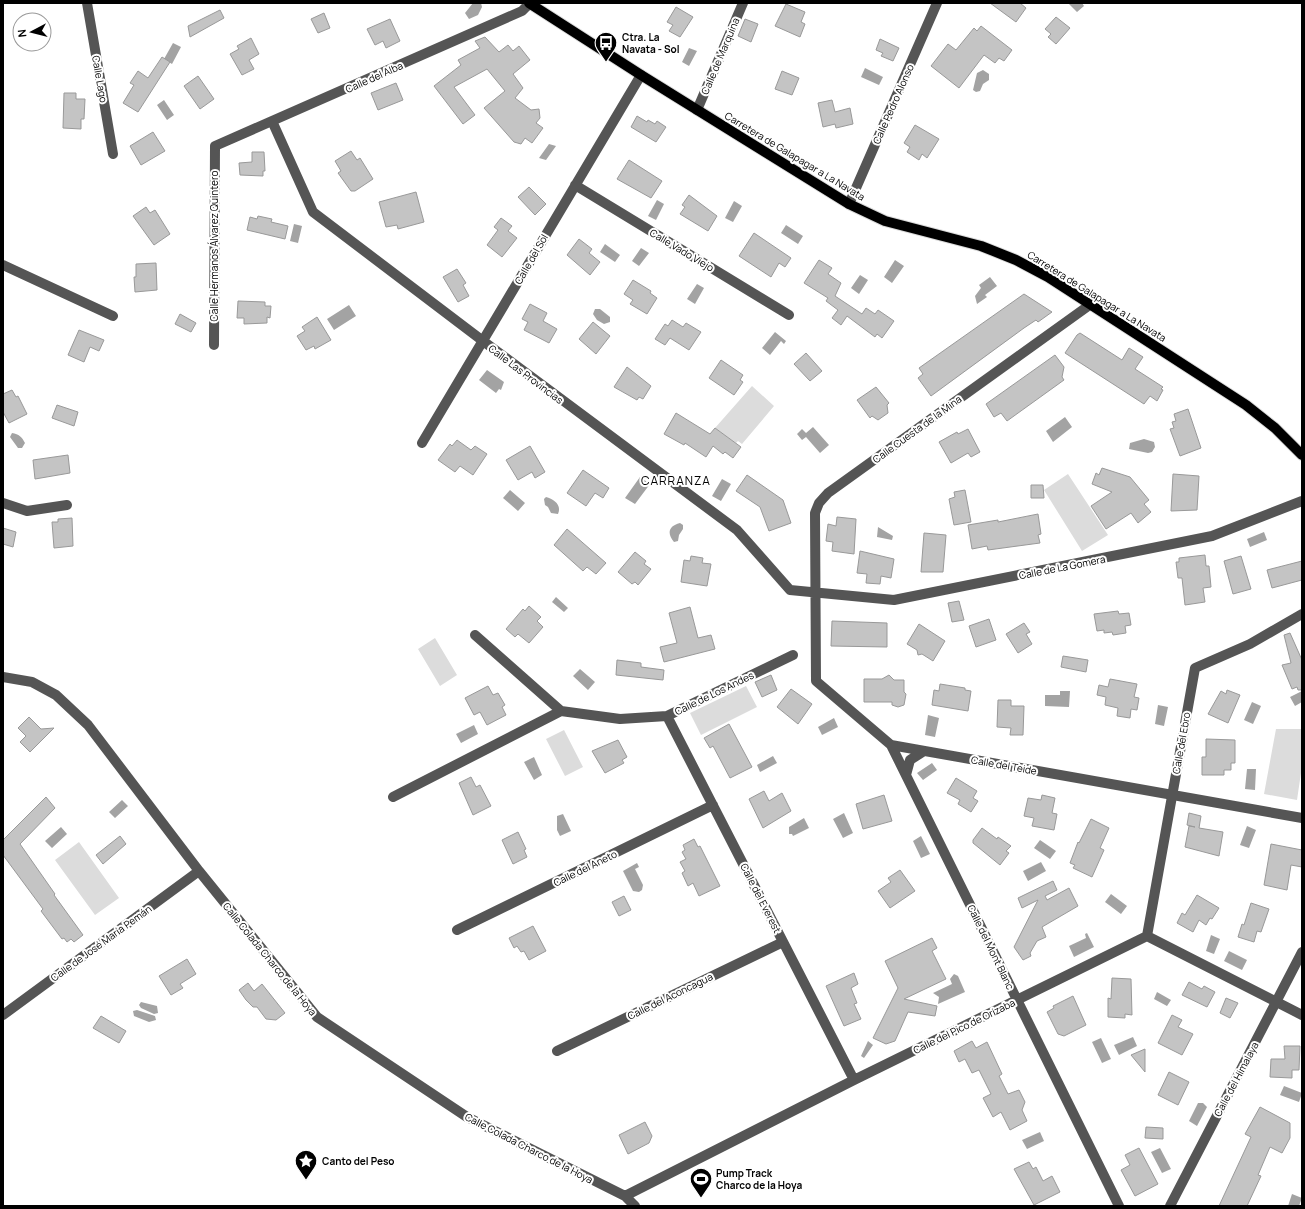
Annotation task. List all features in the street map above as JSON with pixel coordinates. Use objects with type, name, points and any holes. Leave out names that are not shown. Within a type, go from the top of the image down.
[{"type":"main road","name":"Carretera de Galapagar a La Navata","points":[[529,3],[641,75],[849,204],[884,220],[981,246],[1016,260],[1091,304],[1246,405],[1275,428],[1302,455]]},
{"type":"street","name":"Calle Lago","points":[[87,3],[113,154]]},
{"type":"street","name":"Calle del Alba","points":[[215,146],[522,12],[529,3]]},
{"type":"street","name":"Calle de Marquina","points":[[697,110],[743,3]]},
{"type":"street","name":"Calle Pedro Alonso","points":[[849,204],[936,3]]},
{"type":"street","name":"Calle del Sol","points":[[422,443],[641,75]]},
{"type":"street","name":"Calle Las Provincias","points":[[272,121],[313,212],[483,342],[737,530],[790,590],[816,592]]},
{"type":"street","name":"Calle Hermanos Álvarez Quintero","points":[[214,345],[215,146]]},
{"type":"street","name":"Calle Vado Viejo","points":[[575,185],[790,315]]},
{"type":"street","points":[[3,265],[113,316]]},
{"type":"street","name":"Calle Cuesta de la Mina","points":[[816,592],[815,514],[819,502],[828,493],[1091,304]]},
{"type":"street","name":"Calle de La Gomera","points":[[816,592],[894,600],[1212,536],[1302,502]]},
{"type":"street","points":[[3,503],[27,511],[67,505]]},
{"type":"street","points":[[816,592],[816,681],[891,745]]},
{"type":"street","name":"Calle del Ebro","points":[[1147,936],[1195,668],[1250,644],[1302,614]]},
{"type":"street","points":[[393,797],[561,711],[475,635]]},
{"type":"street","name":"Calle de Los Andes","points":[[561,711],[620,720],[667,716],[792,655]]},
{"type":"street","name":"Calle Colada Charco de la Hoya","points":[[3,676],[32,682],[56,695],[88,725],[199,871],[317,1017],[467,1117],[625,1196],[635,1206]]},
{"type":"street","name":"Calle del Everest","points":[[667,716],[854,1080]]},
{"type":"street","name":"Calle del Teide","points":[[891,745],[1302,818]]},
{"type":"street","name":"Calle del Mont Blanc","points":[[891,745],[1119,1206]]},
{"type":"street","points":[[906,775],[910,760],[924,750]]},
{"type":"street","name":"Calle del Aneto","points":[[457,930],[713,805]]},
{"type":"street","name":"Calle de José María Pemán","points":[[3,1015],[199,871]]},
{"type":"street","points":[[1147,936],[1302,1015]]},
{"type":"street","name":"Calle del Pico de Orizaba","points":[[625,1196],[854,1080],[1147,936]]},
{"type":"street","name":"Calle del Aconcagua","points":[[557,1051],[783,942]]},
{"type":"street","name":"Calle del Himalaya","points":[[1170,1206],[1302,952]]},
{"type":"shaded area","points":[[473,3],[481,3],[482,7],[478,15],[469,19],[465,13]]},
{"type":"shaded area","points":[[1068,3],[1082,3],[1084,6],[1077,12]]},
{"type":"shaded area","points":[[173,43],[181,47],[172,64],[164,59]]},
{"type":"shaded area","points":[[689,48],[697,51],[689,66],[682,62]]},
{"type":"shaded area","points":[[865,68],[883,77],[879,85],[861,77]]},
{"type":"shaded area","points":[[983,70],[989,74],[989,80],[983,84],[980,91],[976,92],[973,90],[977,73]]},
{"type":"shaded area","points":[[164,100],[174,115],[167,120],[157,105]]},
{"type":"shaded area","points":[[549,144],[556,146],[546,160],[539,158]]},
{"type":"shaded area","points":[[657,200],[664,204],[656,220],[648,216]]},
{"type":"shaded area","points":[[734,201],[742,206],[733,222],[725,218]]},
{"type":"shaded area","points":[[294,224],[302,226],[298,243],[290,241]]},
{"type":"shaded area","points":[[786,225],[803,236],[798,244],[781,233]]},
{"type":"shaded area","points":[[605,244],[620,255],[615,262],[600,252]]},
{"type":"shaded area","points":[[641,248],[649,253],[639,266],[632,261]]},
{"type":"shaded area","points":[[895,260],[904,266],[892,283],[884,277]]},
{"type":"shaded area","points":[[860,275],[868,280],[859,294],[851,288]]},
{"type":"shaded area","points":[[990,277],[997,286],[985,295],[987,297],[977,304],[975,296],[981,288],[979,285]]},
{"type":"shaded area","points":[[697,284],[704,288],[695,304],[687,299]]},
{"type":"shaded area","points":[[349,305],[356,316],[334,330],[327,319]]},
{"type":"shaded area","points":[[595,309],[600,309],[610,317],[610,322],[604,324],[597,320],[593,314]]},
{"type":"shaded area","points":[[775,332],[786,341],[784,344],[781,341],[770,355],[762,348]]},
{"type":"shaded area","points":[[487,370],[504,382],[501,390],[499,389],[496,393],[479,380]]},
{"type":"shaded area","points":[[752,386],[774,406],[742,444],[738,441],[736,443],[715,428]]},
{"type":"shaded area","points":[[1065,417],[1072,427],[1053,442],[1046,431]]},
{"type":"shaded area","points":[[813,427],[829,445],[820,453],[806,437],[802,440],[797,434],[802,429],[806,433]]},
{"type":"shaded area","points":[[12,433],[23,439],[25,443],[22,448],[18,448],[10,437]]},
{"type":"shaded area","points":[[1144,439],[1154,442],[1155,447],[1152,452],[1148,453],[1129,449],[1130,443]]},
{"type":"shaded area","points":[[1068,474],[1108,535],[1082,551],[1044,490]]},
{"type":"shaded area","points":[[640,477],[650,484],[635,504],[625,498]]},
{"type":"shaded area","points":[[722,479],[731,484],[721,501],[712,496]]},
{"type":"shaded area","points":[[510,490],[525,503],[518,511],[503,498]]},
{"type":"shaded area","points":[[546,497],[552,499],[558,505],[558,514],[551,513],[545,505],[544,499]]},
{"type":"shaded area","points":[[680,523],[683,525],[683,529],[679,535],[678,541],[674,542],[670,536],[670,531],[673,526]]},
{"type":"shaded area","points":[[878,527],[893,536],[892,540],[877,537]]},
{"type":"shaded area","points":[[1264,532],[1267,540],[1250,547],[1247,539]]},
{"type":"shaded area","points":[[556,597],[568,608],[564,612],[552,602]]},
{"type":"shaded area","points":[[435,638],[457,675],[440,686],[418,649]]},
{"type":"shaded area","points":[[580,669],[595,682],[588,690],[573,676]]},
{"type":"shaded area","points":[[746,686],[757,707],[701,735],[690,713]]},
{"type":"shaded area","points":[[1060,691],[1070,691],[1069,707],[1045,706],[1045,695],[1060,695]]},
{"type":"shaded area","points":[[1302,691],[1302,702],[1295,706],[1290,697]]},
{"type":"shaded area","points":[[1252,702],[1261,706],[1253,724],[1244,720]]},
{"type":"shaded area","points":[[1158,705],[1168,707],[1164,726],[1155,724]]},
{"type":"shaded area","points":[[928,715],[939,718],[935,737],[925,735]]},
{"type":"shaded area","points":[[834,718],[838,727],[822,735],[818,727]]},
{"type":"shaded area","points":[[474,725],[478,734],[461,743],[456,734]]},
{"type":"shaded area","points":[[1276,729],[1302,729],[1302,766],[1297,800],[1264,794]]},
{"type":"shaded area","points":[[564,730],[583,767],[565,776],[546,739]]},
{"type":"shaded area","points":[[773,756],[777,763],[760,772],[757,765]]},
{"type":"shaded area","points":[[534,757],[542,775],[534,780],[524,762]]},
{"type":"shaded area","points":[[932,763],[937,770],[923,780],[917,773]]},
{"type":"shaded area","points":[[1247,769],[1256,769],[1255,790],[1245,789]]},
{"type":"shaded area","points":[[122,800],[128,806],[115,818],[109,812]]},
{"type":"shaded area","points":[[844,813],[853,833],[843,838],[833,819]]},
{"type":"shaded area","points":[[563,814],[571,831],[560,836],[557,830],[557,816]]},
{"type":"shaded area","points":[[804,818],[809,828],[793,836],[792,834],[789,834],[789,827]]},
{"type":"shaded area","points":[[1247,826],[1256,830],[1249,848],[1240,845]]},
{"type":"shaded area","points":[[61,827],[67,834],[52,848],[45,841]]},
{"type":"shaded area","points":[[921,836],[930,854],[921,858],[913,841]]},
{"type":"shaded area","points":[[1040,840],[1056,851],[1050,859],[1034,848]]},
{"type":"shaded area","points":[[79,842],[119,898],[95,915],[55,860]]},
{"type":"shaded area","points":[[1041,862],[1046,871],[1028,881],[1023,871]]},
{"type":"shaded area","points":[[637,863],[639,867],[635,869],[643,885],[642,890],[639,892],[633,891],[623,871]]},
{"type":"shaded area","points":[[1111,894],[1127,906],[1121,914],[1105,902]]},
{"type":"shaded area","points":[[1087,933],[1094,947],[1074,957],[1069,946],[1086,938],[1085,934]]},
{"type":"shaded area","points":[[1211,935],[1220,939],[1214,954],[1206,951]]},
{"type":"shaded area","points":[[1229,951],[1247,960],[1242,970],[1224,961]]},
{"type":"shaded area","points":[[954,974],[958,976],[965,992],[938,1004],[939,997],[933,993],[952,984],[950,979]]},
{"type":"shaded area","points":[[1157,992],[1171,1000],[1167,1006],[1154,999]]},
{"type":"shaded area","points":[[141,1002],[157,1006],[158,1013],[154,1014],[141,1008],[139,1005]]},
{"type":"shaded area","points":[[137,1010],[155,1016],[156,1020],[149,1022],[134,1016],[133,1011]]},
{"type":"shaded area","points":[[1133,1037],[1137,1046],[1119,1055],[1114,1045]]},
{"type":"shaded area","points":[[1101,1038],[1111,1059],[1102,1063],[1092,1042]]},
{"type":"shaded area","points":[[868,1041],[873,1045],[864,1058],[861,1056]]},
{"type":"shaded area","points":[[1284,1086],[1302,1093],[1299,1102],[1280,1095]]},
{"type":"shaded area","points":[[1198,1103],[1203,1103],[1207,1107],[1197,1126],[1189,1121]]},
{"type":"shaded area","points":[[1040,1132],[1044,1141],[1027,1149],[1022,1140]]},
{"type":"shaded area","points":[[1160,1148],[1171,1169],[1162,1173],[1151,1152]]},
{"type":"shaded area","points":[[1292,1194],[1302,1198],[1299,1206],[1288,1206]]},
{"type":"building","points":[[990,3],[1020,3],[1026,8],[1016,22]]},
{"type":"building","points":[[786,4],[805,12],[801,22],[805,24],[800,37],[775,26]]},
{"type":"building","points":[[676,7],[693,17],[680,37],[669,31],[673,25],[667,22]]},
{"type":"building","points":[[220,10],[224,18],[190,37],[188,26]]},
{"type":"building","points":[[324,13],[330,28],[318,33],[311,19]]},
{"type":"building","points":[[1056,17],[1070,28],[1056,44],[1048,37],[1051,34],[1045,29]]},
{"type":"building","points":[[390,19],[400,41],[386,48],[383,41],[375,45],[367,29]]},
{"type":"building","points":[[745,19],[758,24],[751,42],[738,36]]},
{"type":"building","points":[[981,26],[1012,50],[1004,61],[999,58],[995,63],[984,55],[959,88],[931,66],[948,44],[956,50],[974,28],[977,31]]},
{"type":"building","points":[[485,37],[499,52],[508,45],[513,51],[519,46],[530,60],[513,74],[523,88],[515,98],[531,110],[539,109],[540,118],[536,123],[543,128],[532,143],[525,138],[521,144],[514,142],[484,108],[505,91],[487,69],[454,87],[475,115],[463,124],[434,86],[461,65],[458,60],[480,48],[475,41]]},
{"type":"building","points":[[251,38],[259,54],[249,60],[254,69],[242,75],[230,54],[239,49],[237,46]]},
{"type":"building","points":[[880,39],[899,48],[893,61],[881,56],[883,53],[876,50]]},
{"type":"building","points":[[162,57],[170,62],[138,112],[123,103],[134,85],[130,83],[138,71],[148,78]]},
{"type":"building","points":[[782,71],[799,78],[792,95],[775,89]]},
{"type":"building","points":[[198,76],[214,99],[200,109],[184,86]]},
{"type":"building","points":[[396,83],[403,100],[378,110],[371,93]]},
{"type":"building","points":[[64,93],[76,93],[76,99],[85,99],[84,119],[81,119],[81,129],[63,128]]},
{"type":"building","points":[[832,100],[835,112],[850,108],[853,124],[836,128],[835,124],[823,127],[818,103]]},
{"type":"building","points":[[637,116],[647,122],[648,120],[655,124],[657,121],[666,127],[656,142],[631,127]]},
{"type":"building","points":[[915,125],[939,139],[927,158],[922,154],[919,160],[907,152],[910,147],[904,143]]},
{"type":"building","points":[[153,132],[165,151],[141,165],[130,146]]},
{"type":"building","points":[[351,151],[357,160],[360,158],[373,179],[355,191],[351,191],[338,173],[341,171],[335,161]]},
{"type":"building","points":[[252,152],[264,152],[265,171],[263,171],[263,176],[240,175],[239,163],[252,162]]},
{"type":"building","points":[[629,160],[662,181],[651,198],[617,179]]},
{"type":"building","points":[[529,187],[546,204],[535,215],[518,197]]},
{"type":"building","points":[[416,192],[424,222],[398,229],[397,225],[386,227],[379,202]]},
{"type":"building","points":[[689,195],[717,216],[708,231],[680,214],[685,207],[682,205]]},
{"type":"building","points":[[146,207],[150,213],[155,210],[170,234],[154,245],[133,216]]},
{"type":"building","points":[[258,216],[272,219],[271,222],[288,226],[285,239],[247,230],[250,217],[257,219]]},
{"type":"building","points":[[501,218],[512,226],[508,231],[517,238],[502,257],[487,245],[498,230],[494,227]]},
{"type":"building","points":[[754,233],[791,258],[785,267],[779,263],[771,277],[739,256]]},
{"type":"building","points":[[579,239],[592,249],[589,253],[600,262],[590,275],[567,255]]},
{"type":"building","points":[[819,260],[832,268],[828,274],[841,283],[835,296],[862,314],[866,308],[875,314],[878,310],[894,321],[882,338],[877,334],[875,337],[847,316],[841,325],[832,318],[838,310],[826,301],[828,298],[804,283]]},
{"type":"building","points":[[156,263],[157,290],[135,292],[134,277],[136,277],[136,264]]},
{"type":"building","points":[[457,269],[466,283],[463,285],[469,296],[458,302],[443,277]]},
{"type":"building","points":[[633,280],[651,291],[650,293],[657,298],[647,314],[630,304],[633,300],[624,294]]},
{"type":"building","points":[[1024,294],[1052,312],[1038,322],[1036,320],[1024,328],[931,396],[918,378],[923,374],[919,368]]},
{"type":"building","points":[[238,301],[265,302],[265,306],[271,306],[270,318],[267,317],[267,323],[244,324],[244,318],[237,318]]},
{"type":"building","points":[[530,304],[547,313],[543,321],[557,329],[549,343],[524,330],[528,322],[522,319]]},
{"type":"building","points":[[180,314],[196,323],[191,332],[175,324]]},
{"type":"building","points":[[317,317],[331,340],[315,349],[314,346],[306,350],[297,336],[305,331],[302,327]]},
{"type":"building","points":[[672,320],[683,327],[686,323],[701,332],[689,350],[670,338],[665,345],[655,339],[665,324],[668,326]]},
{"type":"building","points":[[593,322],[610,336],[596,354],[579,339]]},
{"type":"building","points":[[79,330],[104,340],[99,351],[90,347],[84,362],[68,355]]},
{"type":"building","points":[[1080,333],[1122,360],[1129,348],[1143,357],[1135,369],[1163,387],[1157,401],[1150,396],[1144,404],[1065,353]]},
{"type":"building","points":[[806,353],[822,371],[810,381],[794,364]]},
{"type":"building","points":[[1055,355],[1064,367],[1062,377],[1064,380],[1007,421],[1001,413],[994,417],[986,404]]},
{"type":"building","points":[[721,360],[743,375],[740,380],[743,382],[734,395],[709,378]]},
{"type":"building","points":[[627,367],[651,386],[643,399],[639,397],[637,400],[614,387]]},
{"type":"building","points":[[876,387],[889,403],[887,405],[888,413],[878,420],[872,416],[870,418],[857,400]]},
{"type":"building","points":[[12,390],[16,397],[18,396],[27,414],[9,423],[3,412],[3,394]]},
{"type":"building","points":[[57,405],[78,412],[74,426],[52,418]]},
{"type":"building","points":[[1188,409],[1201,448],[1180,456],[1170,429],[1174,428],[1172,422],[1176,421],[1174,414]]},
{"type":"building","points":[[676,413],[710,434],[715,428],[741,447],[733,458],[725,452],[723,454],[713,446],[706,457],[685,443],[684,445],[664,434]]},
{"type":"building","points":[[968,429],[980,452],[971,457],[968,453],[951,463],[939,442],[957,432],[958,434]]},
{"type":"building","points":[[457,440],[471,450],[475,446],[487,454],[473,475],[460,466],[455,472],[438,460],[450,444],[452,446]]},
{"type":"building","points":[[530,446],[545,472],[535,478],[532,472],[518,480],[506,460]]},
{"type":"building","points":[[68,455],[70,473],[35,479],[33,460]]},
{"type":"building","points":[[1102,468],[1130,477],[1149,500],[1144,504],[1151,512],[1138,523],[1131,513],[1106,529],[1091,506],[1112,492],[1092,484],[1096,473],[1099,475]]},
{"type":"building","points":[[583,470],[609,488],[603,498],[595,493],[586,506],[567,493]]},
{"type":"building","points":[[1173,474],[1199,476],[1197,510],[1171,511]]},
{"type":"building","points":[[747,475],[783,500],[791,523],[769,531],[760,507],[736,491]]},
{"type":"building","points":[[1031,485],[1043,485],[1044,498],[1031,498]]},
{"type":"building","points":[[965,490],[971,522],[954,525],[949,499],[955,497],[954,492]]},
{"type":"building","points":[[1038,514],[1041,534],[1038,535],[1040,543],[988,550],[987,546],[972,549],[968,525],[998,520],[998,522]]},
{"type":"building","points":[[837,517],[856,519],[854,554],[832,551],[833,542],[826,541],[828,524],[836,526]]},
{"type":"building","points":[[72,518],[73,546],[54,548],[52,522],[58,522],[58,519]]},
{"type":"building","points":[[3,528],[16,532],[13,547],[3,544]]},
{"type":"building","points":[[567,529],[606,563],[596,574],[587,567],[583,571],[554,545]]},
{"type":"building","points":[[924,533],[946,535],[943,572],[921,572]]},
{"type":"building","points":[[860,551],[894,559],[891,578],[881,576],[880,584],[866,583],[867,574],[857,573]]},
{"type":"building","points":[[635,552],[646,561],[644,564],[651,569],[638,585],[635,582],[632,584],[618,572]]},
{"type":"building","points":[[1205,555],[1206,566],[1209,566],[1211,587],[1203,588],[1205,602],[1185,605],[1182,578],[1178,578],[1176,562],[1179,562],[1179,558]]},
{"type":"building","points":[[691,556],[703,558],[702,563],[711,564],[707,586],[681,582],[684,560],[690,561]]},
{"type":"building","points":[[1241,556],[1251,589],[1233,594],[1224,561]]},
{"type":"building","points":[[1302,561],[1302,580],[1272,588],[1267,570]]},
{"type":"building","points":[[959,601],[964,620],[952,622],[948,603]]},
{"type":"building","points":[[529,606],[541,617],[537,621],[543,627],[529,643],[518,634],[515,637],[506,629],[523,609],[525,611]]},
{"type":"building","points":[[690,607],[698,638],[711,635],[715,649],[664,662],[660,647],[677,643],[669,613]]},
{"type":"building","points":[[1118,611],[1119,614],[1129,613],[1131,625],[1125,626],[1126,633],[1113,635],[1112,632],[1104,633],[1104,630],[1097,631],[1094,614]]},
{"type":"building","points":[[989,619],[996,640],[976,647],[969,626]]},
{"type":"building","points":[[832,621],[887,623],[887,647],[831,646]]},
{"type":"building","points":[[1024,623],[1030,632],[1026,634],[1032,644],[1018,653],[1006,634]]},
{"type":"building","points":[[919,624],[945,641],[933,661],[922,654],[918,655],[917,650],[907,644]]},
{"type":"building","points":[[1290,633],[1302,660],[1302,690],[1298,690],[1297,687],[1292,689],[1282,665],[1291,663],[1284,635]]},
{"type":"building","points":[[1063,656],[1088,660],[1086,672],[1061,667]]},
{"type":"building","points":[[617,660],[641,663],[641,667],[664,670],[663,680],[616,675]]},
{"type":"building","points":[[771,675],[777,690],[762,697],[755,682]]},
{"type":"building","points":[[889,675],[894,680],[904,680],[904,692],[906,694],[904,705],[898,707],[892,705],[892,702],[864,702],[864,679],[882,679]]},
{"type":"building","points":[[1110,679],[1137,684],[1134,697],[1139,698],[1137,710],[1131,709],[1130,718],[1117,716],[1118,708],[1105,705],[1106,697],[1097,695],[1099,685],[1108,687]]},
{"type":"building","points":[[940,684],[965,688],[965,690],[971,691],[968,711],[932,705],[934,690],[939,691]]},
{"type":"building","points":[[488,686],[493,695],[498,693],[505,705],[502,707],[506,715],[487,725],[480,712],[474,715],[465,698]]},
{"type":"building","points":[[791,689],[812,704],[798,724],[777,707]]},
{"type":"building","points":[[1227,690],[1240,695],[1228,723],[1208,714],[1221,691],[1226,694]]},
{"type":"building","points":[[998,700],[1011,700],[1011,706],[1024,706],[1023,735],[1010,735],[1011,728],[997,727]]},
{"type":"building","points":[[29,717],[41,729],[54,728],[30,752],[20,742],[26,736],[18,728]]},
{"type":"building","points":[[729,724],[752,767],[730,778],[713,746],[710,748],[704,738]]},
{"type":"building","points":[[1206,739],[1235,740],[1235,763],[1231,763],[1231,770],[1224,770],[1224,775],[1202,775],[1202,757],[1206,757]]},
{"type":"building","points":[[618,740],[627,757],[622,760],[624,763],[605,773],[592,751]]},
{"type":"building","points":[[471,777],[476,787],[480,785],[491,806],[473,815],[459,783]]},
{"type":"building","points":[[956,778],[977,791],[973,798],[978,801],[971,812],[958,804],[960,800],[947,793]]},
{"type":"building","points":[[764,791],[769,801],[782,793],[791,811],[763,828],[749,799]]},
{"type":"building","points":[[884,795],[892,821],[863,829],[856,804]]},
{"type":"building","points":[[1042,795],[1055,798],[1052,813],[1057,814],[1054,830],[1032,826],[1034,818],[1024,816],[1028,798],[1041,800]]},
{"type":"building","points":[[46,797],[55,808],[20,844],[83,935],[74,942],[71,939],[67,942],[64,938],[62,939],[41,911],[43,909],[3,855],[3,840]]},
{"type":"building","points":[[1189,813],[1201,816],[1199,828],[1223,832],[1219,856],[1185,847],[1189,826],[1195,827],[1187,825]]},
{"type":"building","points":[[1091,819],[1109,828],[1100,848],[1104,850],[1092,877],[1073,868],[1075,865],[1070,863],[1078,842],[1079,843]]},
{"type":"building","points":[[982,828],[997,839],[998,837],[1011,846],[1006,851],[1009,853],[1000,865],[973,843],[973,840]]},
{"type":"building","points":[[518,832],[526,849],[524,850],[527,857],[513,864],[502,840]]},
{"type":"building","points":[[120,836],[126,844],[103,864],[96,855]]},
{"type":"building","points":[[694,839],[698,847],[700,846],[720,886],[699,896],[693,883],[688,886],[682,873],[685,871],[680,862],[686,859],[682,852],[685,850],[683,845]]},
{"type":"building","points":[[1271,844],[1302,850],[1302,867],[1291,865],[1287,890],[1264,885]]},
{"type":"building","points":[[900,870],[915,891],[890,908],[878,891],[891,882],[888,878]]},
{"type":"building","points":[[1053,881],[1057,890],[1045,896],[1047,900],[1069,888],[1078,906],[1042,927],[1046,937],[1037,941],[1030,953],[1031,956],[1023,960],[1014,947],[1038,900],[1022,908],[1018,898]]},
{"type":"building","points":[[1197,895],[1219,908],[1206,925],[1199,920],[1193,932],[1177,923],[1182,913],[1185,915]]},
{"type":"building","points":[[624,896],[631,910],[619,916],[612,902]]},
{"type":"building","points":[[1251,903],[1269,909],[1261,932],[1257,931],[1254,942],[1238,937],[1242,924],[1244,925]]},
{"type":"building","points":[[533,926],[546,951],[529,960],[524,951],[521,952],[517,946],[514,948],[509,938]]},
{"type":"building","points":[[932,938],[937,948],[932,951],[946,979],[904,999],[937,1006],[935,1016],[908,1012],[895,1041],[886,1044],[873,1038],[898,988],[885,961]]},
{"type":"building","points":[[187,959],[196,974],[180,984],[183,988],[171,995],[159,976]]},
{"type":"building","points":[[854,973],[858,984],[851,988],[857,1003],[854,1004],[861,1019],[844,1026],[826,986]]},
{"type":"building","points":[[1112,978],[1131,979],[1132,1015],[1125,1014],[1125,1018],[1108,1017],[1108,998],[1111,999]]},
{"type":"building","points":[[1189,982],[1202,989],[1204,986],[1215,992],[1207,1007],[1182,995]]},
{"type":"building","points":[[248,983],[254,991],[262,984],[285,1013],[276,1020],[266,1019],[257,1007],[253,1007],[246,1000],[239,990]]},
{"type":"building","points":[[1073,996],[1086,1025],[1064,1036],[1058,1034],[1047,1012],[1054,1008],[1053,1006]]},
{"type":"building","points":[[1226,998],[1238,1003],[1230,1018],[1220,1013]]},
{"type":"building","points":[[1172,1015],[1182,1020],[1178,1027],[1193,1034],[1182,1055],[1158,1043]]},
{"type":"building","points":[[101,1016],[126,1031],[119,1043],[93,1028]]},
{"type":"building","points":[[972,1041],[976,1048],[987,1042],[1002,1074],[999,1076],[1008,1094],[1019,1090],[1025,1102],[1022,1110],[1027,1121],[1010,1130],[1001,1112],[993,1117],[983,1098],[991,1094],[979,1070],[972,1073],[965,1059],[959,1062],[954,1051]]},
{"type":"building","points":[[1284,1046],[1300,1046],[1299,1070],[1292,1070],[1292,1078],[1270,1077],[1271,1059],[1285,1059]]},
{"type":"building","points":[[1145,1049],[1145,1072],[1131,1055]]},
{"type":"building","points":[[1169,1072],[1189,1082],[1178,1105],[1158,1095]]},
{"type":"building","points":[[1260,1107],[1290,1123],[1290,1138],[1282,1153],[1270,1147],[1258,1175],[1261,1176],[1247,1206],[1219,1206],[1251,1137],[1245,1134]]},
{"type":"building","points":[[645,1122],[652,1136],[649,1143],[628,1154],[619,1135]]},
{"type":"building","points":[[1146,1127],[1163,1128],[1163,1139],[1145,1138]]},
{"type":"building","points":[[1139,1148],[1158,1184],[1135,1196],[1121,1170],[1130,1165],[1125,1155]]},
{"type":"building","points":[[1029,1162],[1033,1169],[1036,1167],[1043,1181],[1052,1176],[1060,1192],[1034,1205],[1014,1169]]},
{"type":"place","name":"Ctra. La Navata - Sol","points":[[606,62]]},
{"type":"place","name":"Canto del Peso","points":[[306,1180]]},
{"type":"place","name":"Pump Track Charco de la Hoya","points":[[701,1198]]},
{"type":"district","name":"CARRANZA","points":[[676,480]]}]
